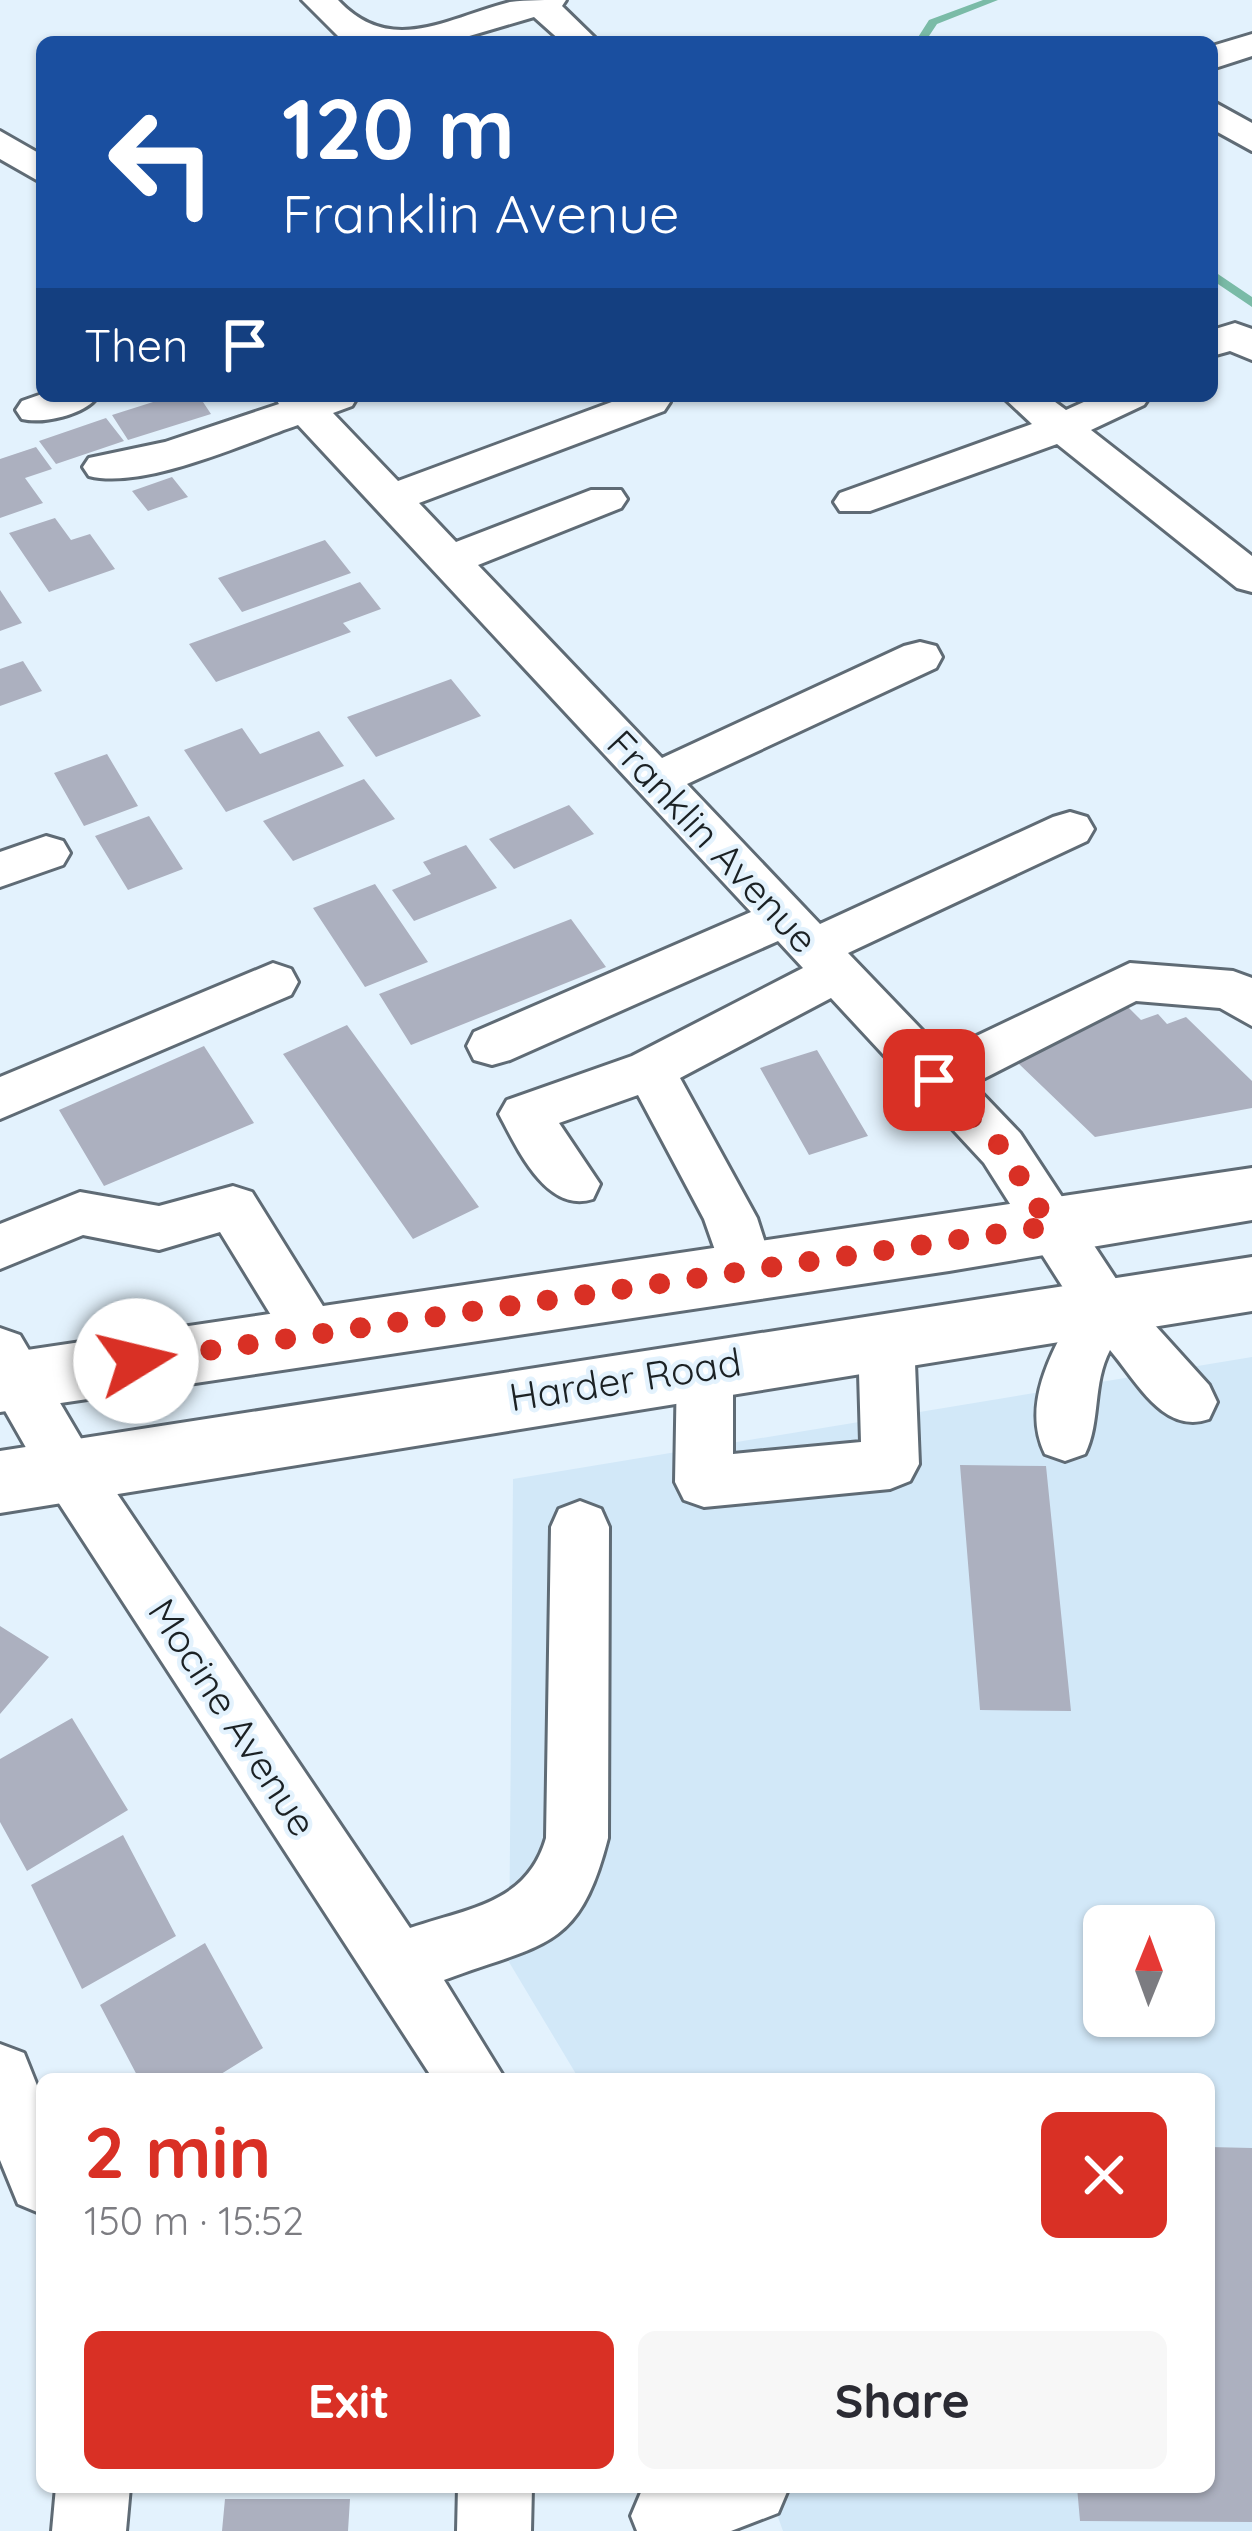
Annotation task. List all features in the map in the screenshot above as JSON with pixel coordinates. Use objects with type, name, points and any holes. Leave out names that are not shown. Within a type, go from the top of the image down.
[{"type":"main road","points":[[5,1371],[312,1335],[1252,1194]]},
{"type":"main road","name":"Harder Road","points":[[0,1483],[705,1366],[1252,1284]]},
{"type":"street","points":[[319,0],[355,34],[372,36]]},
{"type":"street","points":[[421,36],[544,2],[576,36]]},
{"type":"street","points":[[1218,56],[1252,44]]},
{"type":"street","points":[[1218,116],[1252,140]]},
{"type":"street","points":[[0,142],[36,168]]},
{"type":"street","points":[[36,410],[60,402]]},
{"type":"street","points":[[104,467],[173,454],[308,402]]},
{"type":"street","name":"Franklin Avenue","points":[[315,402],[391,499],[1002,1148],[1105,1307],[1190,1402]]},
{"type":"street","points":[[391,499],[650,402]]},
{"type":"street","points":[[1030,402],[1252,578]]},
{"type":"street","points":[[855,502],[1062,428],[1117,402]]},
{"type":"street","points":[[449,560],[606,499]]},
{"type":"street","points":[[655,780],[920,657]]},
{"type":"street","points":[[492,1046],[812,946],[1070,829]]},
{"type":"street","points":[[0,870],[46,853]]},
{"type":"street","points":[[574,1184],[525,1114],[650,1070],[812,946]]},
{"type":"street","points":[[0,1099],[273,982]]},
{"type":"street","points":[[934,1080],[1130,982],[1233,990],[1252,1007]]},
{"type":"street","points":[[650,1070],[730,1217],[747,1271]]},
{"type":"street","points":[[0,1246],[80,1213],[158,1228],[233,1207],[312,1335]]},
{"type":"street","points":[[1065,1437],[1070,1371],[1105,1307]]},
{"type":"street","points":[[705,1366],[704,1482],[890,1464],[886,1338]]},
{"type":"street","name":"Mocine Avenue","points":[[5,1371],[468,2073]]},
{"type":"street","points":[[397,1965],[535,1915],[564,1886],[577,1838],[580,1527]]},
{"type":"street","points":[[0,2077],[36,2165]]},
{"type":"street","points":[[89,2531],[92,2493]]},
{"type":"street","points":[[494,2531],[495,2493]]},
{"type":"street","points":[[666,2511],[730,2493]]},
{"type":"shaded area","points":[[1252,1357],[1252,2531],[783,2531],[769,2493],[1215,2493],[1215,2073],[575,2073],[509,1962],[513,1479]]},
{"type":"building","points":[[153,402],[203,402],[211,414],[128,440],[112,415]]},
{"type":"building","points":[[106,418],[124,441],[56,464],[39,441]]},
{"type":"building","points":[[36,447],[52,469],[25,478],[43,503],[0,518],[0,459]]},
{"type":"building","points":[[172,477],[188,497],[148,511],[132,491]]},
{"type":"building","points":[[55,518],[71,540],[90,534],[115,569],[49,592],[9,533]]},
{"type":"building","points":[[325,540],[351,573],[242,612],[218,578]]},
{"type":"building","points":[[360,582],[381,609],[343,623],[351,632],[216,682],[189,644]]},
{"type":"building","points":[[0,590],[22,623],[0,631]]},
{"type":"building","points":[[23,661],[42,691],[0,706],[0,669]]},
{"type":"building","points":[[451,679],[481,716],[376,757],[347,717]]},
{"type":"building","points":[[242,728],[260,754],[319,731],[344,766],[226,812],[184,750]]},
{"type":"building","points":[[107,754],[138,806],[84,826],[54,773]]},
{"type":"building","points":[[364,779],[395,819],[293,861],[263,821]]},
{"type":"building","points":[[569,805],[594,834],[514,869],[489,839]]},
{"type":"building","points":[[149,816],[183,869],[128,890],[95,836]]},
{"type":"building","points":[[466,845],[497,888],[414,921],[392,890],[431,874],[423,862]]},
{"type":"building","points":[[375,884],[428,962],[365,987],[313,908]]},
{"type":"building","points":[[571,919],[606,967],[411,1045],[379,994]]},
{"type":"building","points":[[1127,1006],[1141,1020],[1158,1014],[1167,1024],[1186,1017],[1252,1081],[1252,1108],[1095,1137],[1018,1063]]},
{"type":"building","points":[[347,1025],[479,1207],[413,1239],[283,1054]]},
{"type":"building","points":[[204,1046],[254,1123],[104,1186],[59,1110]]},
{"type":"building","points":[[817,1050],[868,1136],[809,1155],[760,1068]]},
{"type":"building","points":[[960,1465],[1046,1466],[1071,1711],[980,1710]]},
{"type":"building","points":[[0,1626],[49,1657],[0,1714]]},
{"type":"building","points":[[72,1718],[128,1810],[27,1871],[0,1822],[0,1759]]},
{"type":"building","points":[[123,1835],[176,1936],[82,1989],[31,1885]]},
{"type":"building","points":[[205,1943],[263,2048],[223,2073],[136,2073],[100,2005]]},
{"type":"building","points":[[1215,2147],[1252,2148],[1252,2522],[1080,2521],[1078,2493],[1215,2493]]},
{"type":"building","points":[[225,2499],[350,2499],[348,2531],[222,2531]]},
{"type":"waterway","points":[[924,36],[933,22],[993,0]]},
{"type":"waterway","points":[[1218,278],[1252,303]]},
{"type":"route","points":[[136,1361],[1050,1226],[1002,1148],[934,1080]]}]
